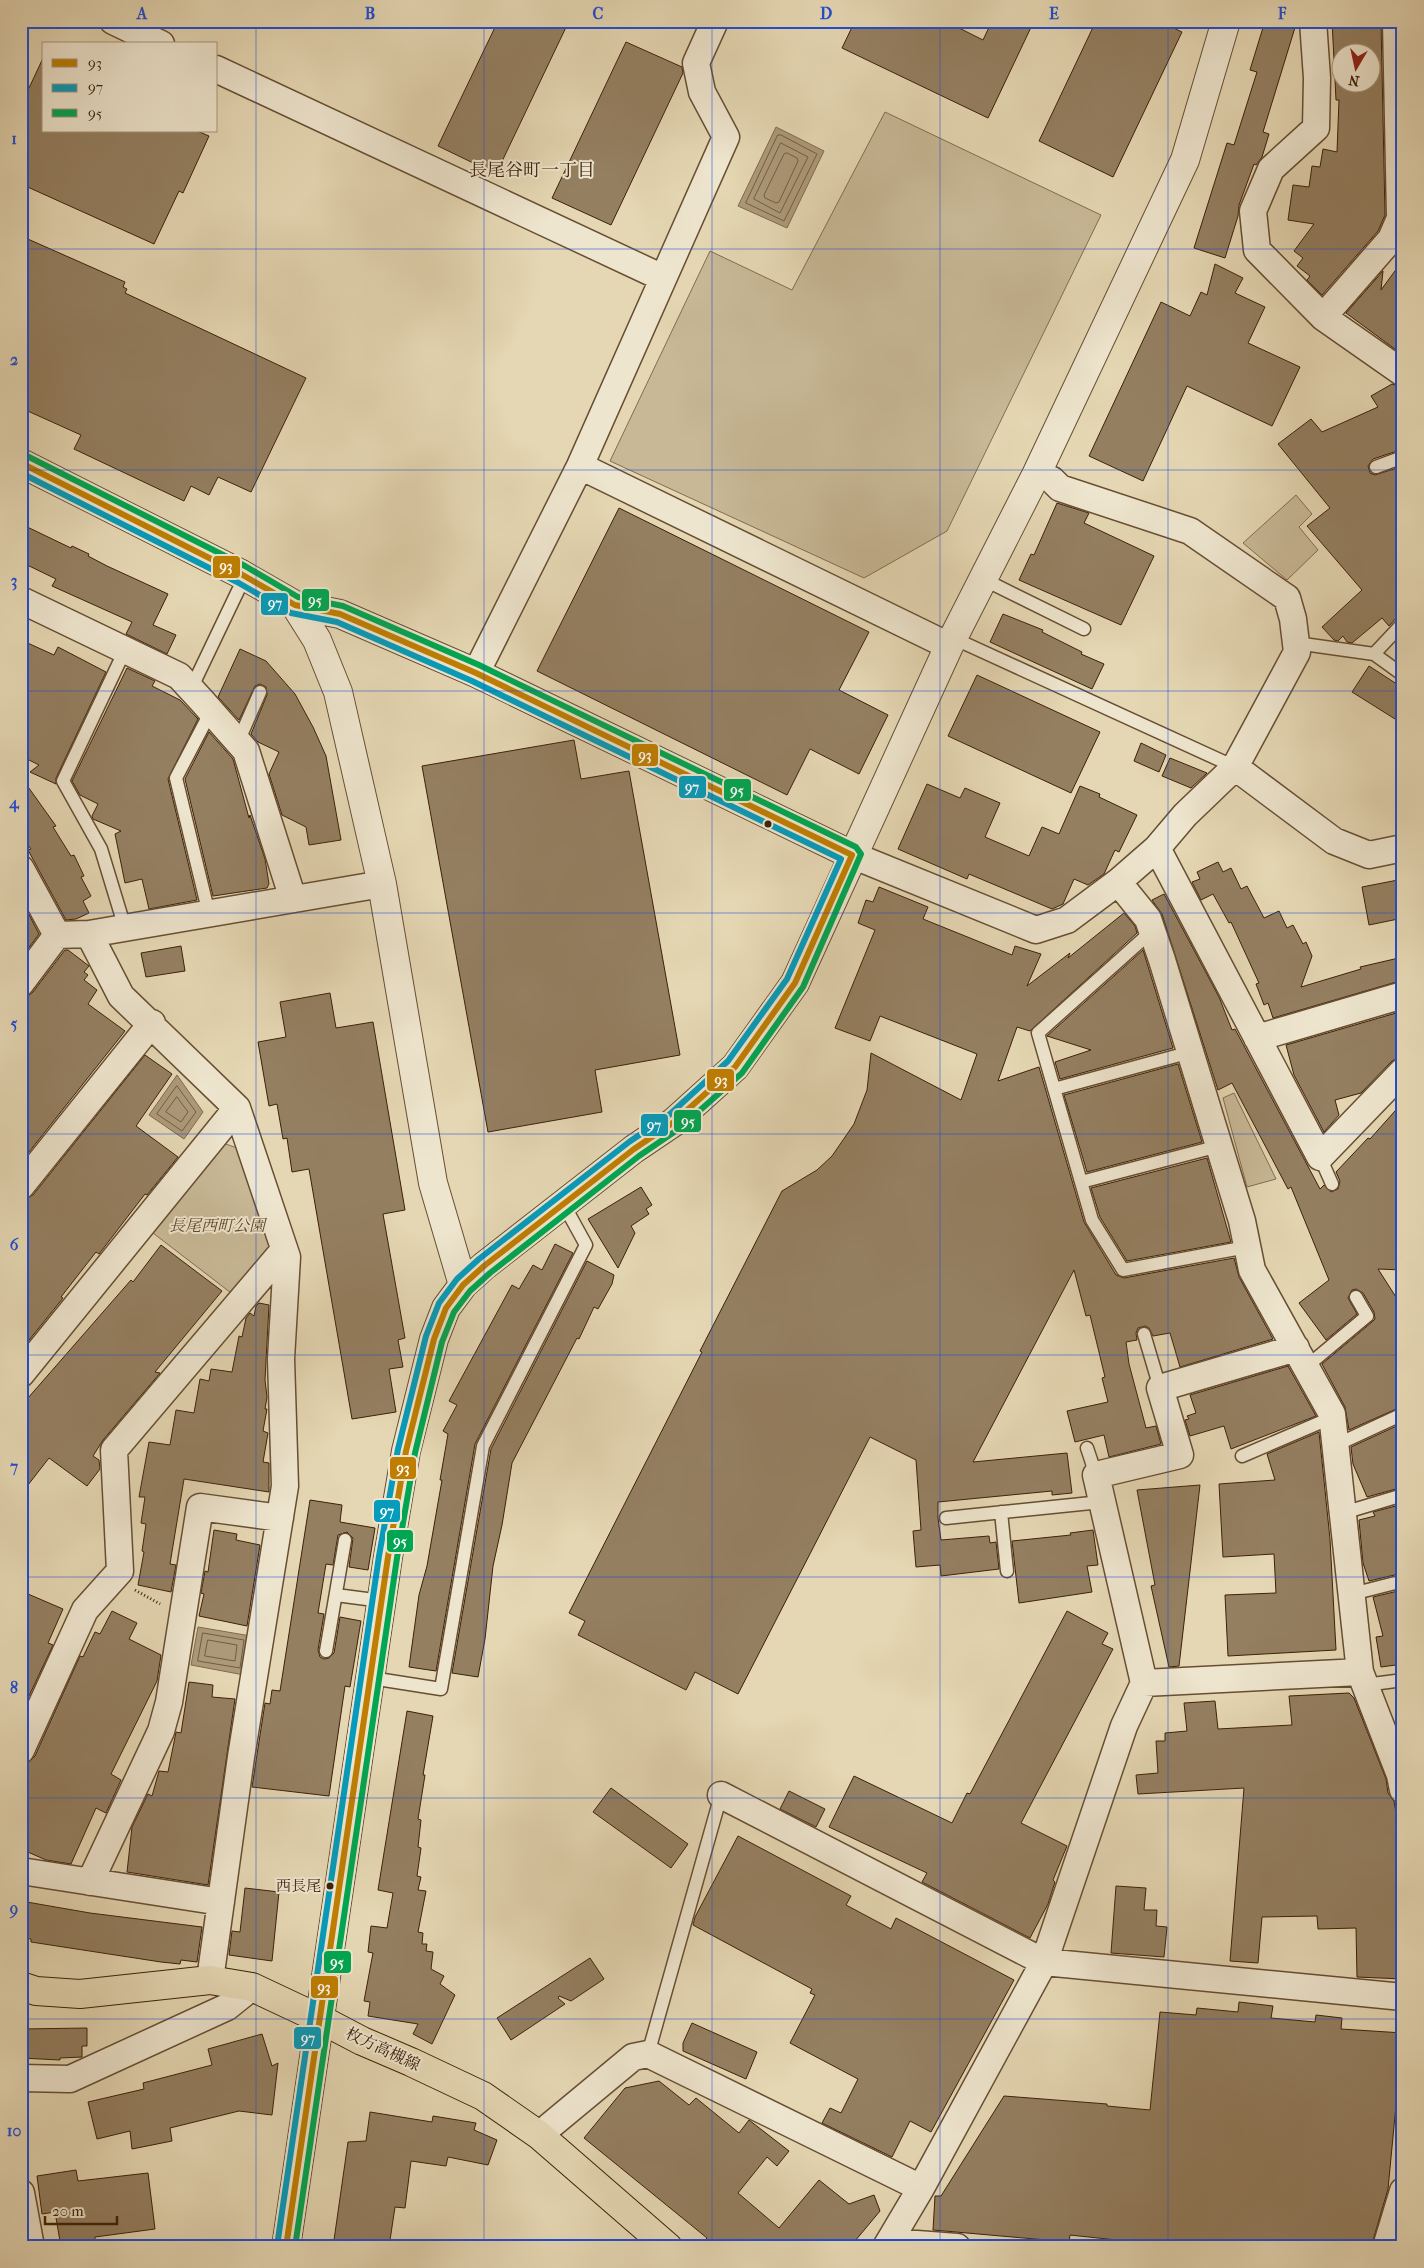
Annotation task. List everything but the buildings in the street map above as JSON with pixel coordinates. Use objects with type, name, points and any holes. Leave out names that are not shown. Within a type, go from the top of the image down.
[{"type":"main road","name":"枚方高槻線","points":[[21,1986],[36,1991],[80,1994],[210,1980],[252,1987],[320,2018],[362,2041],[483,2096],[540,2135],[668,2247]]},
{"type":"street","points":[[113,21],[157,42]]},
{"type":"street","points":[[476,673],[580,466],[726,137],[702,92],[696,63],[715,21]]},
{"type":"street","points":[[286,2247],[406,1451],[434,1339],[446,1308],[463,1284],[484,1266],[634,1149],[674,1122],[735,1068],[795,983],[951,642],[1037,473],[1185,160],[1226,21]]},
{"type":"street","points":[[1314,21],[1317,78],[1316,128],[1271,169],[1254,211],[1257,250],[1323,317],[1403,373]]},
{"type":"street","points":[[1323,317],[1391,239],[1400,218],[1396,21]]},
{"type":"street","points":[[218,71],[663,278]]},
{"type":"street","points":[[21,463],[245,576],[295,605],[340,614],[476,673],[852,855],[1036,930],[1067,920],[1118,882],[1157,848],[1185,816],[1235,767],[1297,652],[1288,598],[1190,531],[1060,488],[1052,480],[1037,473]]},
{"type":"street","points":[[580,466],[951,642]]},
{"type":"street","points":[[21,600],[179,676],[191,689],[246,751],[293,899]]},
{"type":"street","points":[[295,605],[317,640],[338,692],[382,884],[433,1183],[463,1284]]},
{"type":"street","points":[[1235,767],[1334,841],[1369,855],[1403,848]]},
{"type":"street","points":[[1157,848],[1320,1157],[1403,1071]]},
{"type":"street","points":[[21,869],[57,935]]},
{"type":"street","points":[[1118,882],[1148,919],[1191,1052],[1242,1221],[1252,1270],[1333,1417],[1362,1678],[1402,1780]]},
{"type":"street","points":[[57,935],[89,934],[382,884]]},
{"type":"street","points":[[89,934],[121,996],[152,1023],[237,1108],[287,1257],[281,1359],[285,1486],[241,1757],[210,1980]]},
{"type":"street","points":[[21,983],[57,935]]},
{"type":"street","points":[[1257,1038],[1403,995]]},
{"type":"street","points":[[21,1186],[152,1023]]},
{"type":"street","points":[[21,1374],[237,1108]]},
{"type":"street","points":[[21,1750],[85,1610],[120,1571],[114,1450],[284,1250]]},
{"type":"street","points":[[957,2247],[888,2244],[921,2188],[1044,1962],[1124,1726],[1144,1683],[1096,1475],[1180,1455],[1160,1388],[1301,1358]]},
{"type":"street","points":[[90,1882],[161,1732],[169,1702],[200,1507],[280,1518]]},
{"type":"street","points":[[1144,1683],[1362,1678]]},
{"type":"street","points":[[721,1795],[1044,1962],[1403,1997]]},
{"type":"street","points":[[21,1871],[221,1902]]},
{"type":"street","points":[[21,2078],[70,2079],[227,2007],[252,1987]]},
{"type":"street","points":[[540,2135],[633,2057],[648,2054],[921,2188]]},
{"type":"street","points":[[1386,2247],[1403,2191]]},
{"type":"street","points":[[21,2193],[31,2247]]},
{"type":"lane","points":[[1376,467],[1403,457]]},
{"type":"lane","points":[[191,689],[245,576]]},
{"type":"lane","points":[[983,579],[1084,629]]},
{"type":"lane","points":[[1374,654],[1403,623]]},
{"type":"lane","points":[[951,642],[1235,767]]},
{"type":"lane","points":[[1296,643],[1374,654],[1403,675]]},
{"type":"lane","points":[[125,650],[63,781],[101,849],[125,928]]},
{"type":"lane","points":[[238,742],[260,692]]},
{"type":"lane","points":[[209,914],[176,778],[211,711]]},
{"type":"lane","points":[[1152,931],[1038,1033],[1092,1220],[1123,1270],[1247,1247]]},
{"type":"lane","points":[[1054,1089],[1191,1052]]},
{"type":"lane","points":[[1081,1182],[1219,1146]]},
{"type":"lane","points":[[1320,1157],[1332,1184]]},
{"type":"lane","points":[[372,1678],[442,1689],[483,1446],[586,1245],[564,1205]]},
{"type":"lane","points":[[1301,1358],[1367,1316],[1356,1297]]},
{"type":"lane","points":[[1144,1334],[1160,1388]]},
{"type":"lane","points":[[1336,1445],[1403,1414]]},
{"type":"lane","points":[[1242,1456],[1333,1417]]},
{"type":"lane","points":[[1088,1448],[1096,1475]]},
{"type":"lane","points":[[1343,1513],[1403,1494]]},
{"type":"lane","points":[[946,1518],[1101,1502]]},
{"type":"lane","points":[[1001,1512],[1007,1571]]},
{"type":"lane","points":[[326,1651],[345,1540]]},
{"type":"lane","points":[[1352,1594],[1403,1581]]},
{"type":"lane","points":[[336,1595],[382,1601]]},
{"type":"lane","points":[[1362,1678],[1403,1680]]},
{"type":"lane","points":[[648,2054],[721,1795]]},
{"type":"path","points":[[114,1578],[182,1617]]},
{"type":"green space","points":[[885,112],[1101,215],[947,531],[864,578],[610,461],[710,251],[792,290]]},
{"type":"green space","points":[[1296,495],[1312,514],[1299,527],[1318,550],[1287,580],[1243,543]]},
{"type":"green space","points":[[1234,1093],[1276,1179],[1247,1187],[1223,1098]]},
{"type":"green space","name":"長尾西町公園","points":[[223,1143],[237,1148],[269,1239],[268,1253],[235,1296],[153,1233]]},
{"type":"water","points":[[776,127],[824,151],[787,228],[738,206]]},
{"type":"water","points":[[177,1075],[203,1112],[184,1139],[149,1115]]},
{"type":"water","points":[[198,1627],[251,1636],[244,1675],[191,1665]]},
{"type":"transit line","name":"95","points":[[25,455],[245,566],[298,597],[343,606],[479,665],[856,847],[861,854],[803,987],[742,1073],[680,1128],[639,1156],[490,1273],[470,1291],[454,1312],[442,1342],[415,1453],[397,1558],[295,2247]]},
{"type":"transit line","name":"93","points":[[21,463],[241,574],[295,605],[340,614],[476,673],[852,855]]},
{"type":"transit line","name":"97","points":[[21,473],[237,582],[291,613],[337,622],[472,681],[841,859],[787,979],[728,1061],[669,1115],[629,1142],[479,1259],[457,1279],[439,1303],[426,1336],[398,1449],[379,1556],[277,2246]]},
{"type":"transit line","name":"93","points":[[286,2247],[388,1557],[406,1451],[434,1339],[446,1308],[463,1285],[484,1266],[634,1149],[674,1122],[735,1067],[795,983],[852,855]]},
{"type":"place","name":"西長尾","points":[[330,1886]]},
{"type":"district","name":"長尾谷町一丁目","points":[[532,170]]}]
